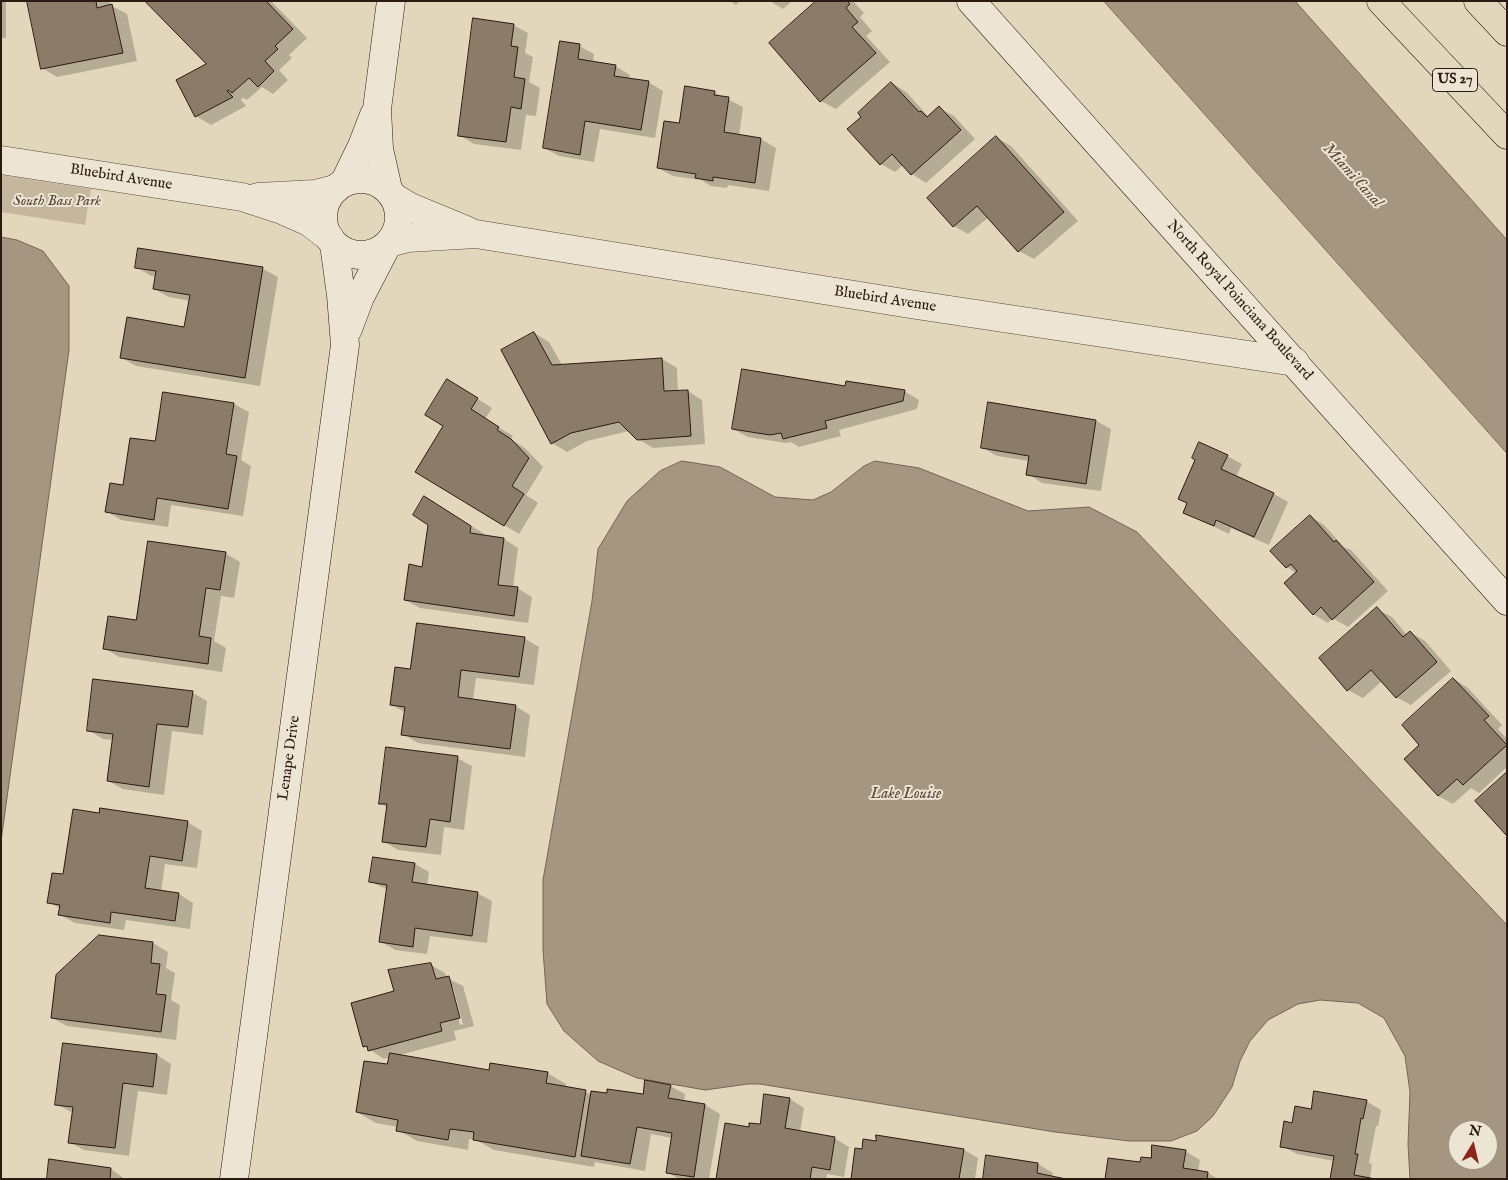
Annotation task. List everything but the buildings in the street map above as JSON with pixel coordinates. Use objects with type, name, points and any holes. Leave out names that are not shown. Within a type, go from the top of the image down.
[{"type":"highway","name":"US 27","points":[[1382,1],[1402,13],[1507,135]]},
{"type":"highway","points":[[1478,1],[1507,32]]},
{"type":"street","points":[[376,109],[362,146],[339,186],[328,199],[324,209],[324,222],[332,241],[345,251],[356,255],[380,250],[388,244],[396,233],[400,222],[399,210],[391,194],[379,149],[376,109],[391,1]]},
{"type":"street","name":"North Royal Poinciana Boulevard","points":[[972,1],[1507,601]]},
{"type":"street","name":"Bluebird Avenue","points":[[1,160],[242,197],[282,210],[309,222],[332,241]]},
{"type":"street","points":[[339,186],[355,179],[366,179],[378,182],[391,194]]},
{"type":"street","name":"Bluebird Avenue","points":[[242,197],[315,194],[339,186]]},
{"type":"street","name":"Bluebird Avenue","points":[[391,194],[410,207],[476,234]]},
{"type":"street","name":"Bluebird Avenue","points":[[388,244],[408,238],[476,234],[910,304],[1294,362]]},
{"type":"street","name":"Lenape Drive","points":[[332,241],[345,338]]},
{"type":"street","name":"Lenape Drive","points":[[234,1179],[345,338],[360,297],[388,244]]},
{"type":"green space","name":"South Bass Park","points":[[1,175],[91,189],[85,225],[1,212]]},
{"type":"water","name":"Miami Canal","points":[[1104,1],[1295,1],[1507,240],[1507,453]]},
{"type":"water","points":[[1,237],[17,240],[43,251],[69,286],[69,350],[1,841]]},
{"type":"water","name":"Lake Louise","points":[[682,461],[720,467],[775,497],[813,500],[831,492],[864,466],[875,461],[919,468],[1028,511],[1089,507],[1137,532],[1507,925],[1507,1179],[1410,1179],[1408,1144],[1410,1092],[1405,1056],[1384,1018],[1358,1003],[1320,1000],[1298,1004],[1268,1020],[1250,1041],[1240,1061],[1232,1087],[1213,1116],[1197,1131],[1171,1141],[1129,1141],[1055,1132],[760,1084],[705,1090],[637,1078],[598,1061],[564,1031],[547,1004],[543,950],[543,880],[592,601],[598,549],[627,501],[660,471]]}]
